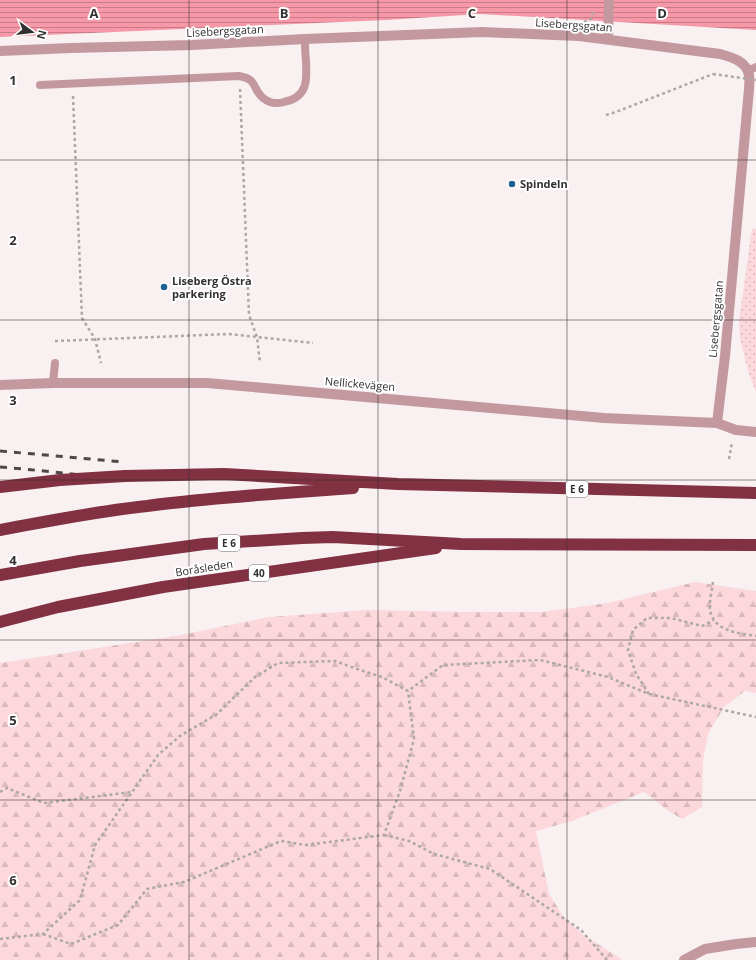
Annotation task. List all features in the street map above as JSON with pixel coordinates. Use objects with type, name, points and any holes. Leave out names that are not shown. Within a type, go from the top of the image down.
[{"type":"highway","points":[[0,487],[60,480],[125,476],[224,474],[398,484]]},
{"type":"highway","name":"E 6","points":[[0,530],[72,516],[146,506],[222,498],[398,484],[756,493]]},
{"type":"highway","name":"E 6","points":[[0,575],[80,561],[204,544],[333,537],[461,544],[756,545]]},
{"type":"highway","name":"Boråsleden","points":[[0,622],[58,607],[163,587],[461,544]]},
{"type":"street","points":[[608,39],[609,0]]},
{"type":"street","name":"Lisebergsgatan","points":[[0,51],[192,45],[482,32],[608,39],[734,57],[752,69],[749,75],[717,423]]},
{"type":"street","name":"Nellickevägen","points":[[0,385],[53,383],[207,383],[604,418],[717,423],[736,430],[756,432]]},
{"type":"street","points":[[684,960],[705,949],[756,942]]},
{"type":"lane","points":[[40,85],[239,76],[246,77],[250,80],[258,92],[270,102],[284,102],[298,97],[306,85],[305,39]]},
{"type":"lane","points":[[53,383],[55,363]]},
{"type":"path","points":[[606,115],[713,74],[756,80]]},
{"type":"path","points":[[239,76],[249,315],[257,337],[260,362]]},
{"type":"path","points":[[72,83],[82,318],[94,340],[102,363]]},
{"type":"path","points":[[55,341],[229,334],[313,343]]},
{"type":"path","points":[[713,582],[710,610],[714,620],[720,627],[756,636]]},
{"type":"path","points":[[649,694],[636,674],[628,650],[633,630],[647,618],[671,618],[702,626],[714,620]]},
{"type":"path","points":[[43,934],[80,900],[95,845],[158,755],[180,736],[217,714],[255,676],[278,663],[335,660],[382,677],[408,691]]},
{"type":"path","points":[[408,691],[443,665],[540,660],[608,677],[649,694],[756,717]]},
{"type":"path","points":[[384,835],[400,791],[414,739],[408,691]]},
{"type":"path","points":[[0,792],[7,788],[44,803],[133,792]]},
{"type":"path","points":[[0,939],[43,934],[71,944],[118,925],[147,889],[184,882],[281,841],[306,845],[384,835],[409,840],[434,854],[490,869],[581,930],[607,960]]},
{"type":"green space","points":[[752,228],[756,229],[756,392],[748,371],[740,339],[739,321]]},
{"type":"green space","points":[[695,582],[756,591],[756,693],[745,691],[724,707],[708,734],[703,761],[702,807],[682,819],[667,810],[644,792],[572,821],[536,831],[549,894],[563,916],[582,934],[621,959],[620,960],[0,960],[0,663],[176,636],[269,617],[368,610],[542,612],[608,603]]},
{"type":"shaded area","points":[[0,0],[756,0],[756,30],[480,14],[386,20],[0,37]]},
{"type":"railway","points":[[0,451],[123,462]]},
{"type":"railway","points":[[0,467],[120,479]]},
{"type":"place","name":"Spindeln","points":[[512,184]]},
{"type":"place","name":"Liseberg Östra parkering","points":[[164,287]]}]
